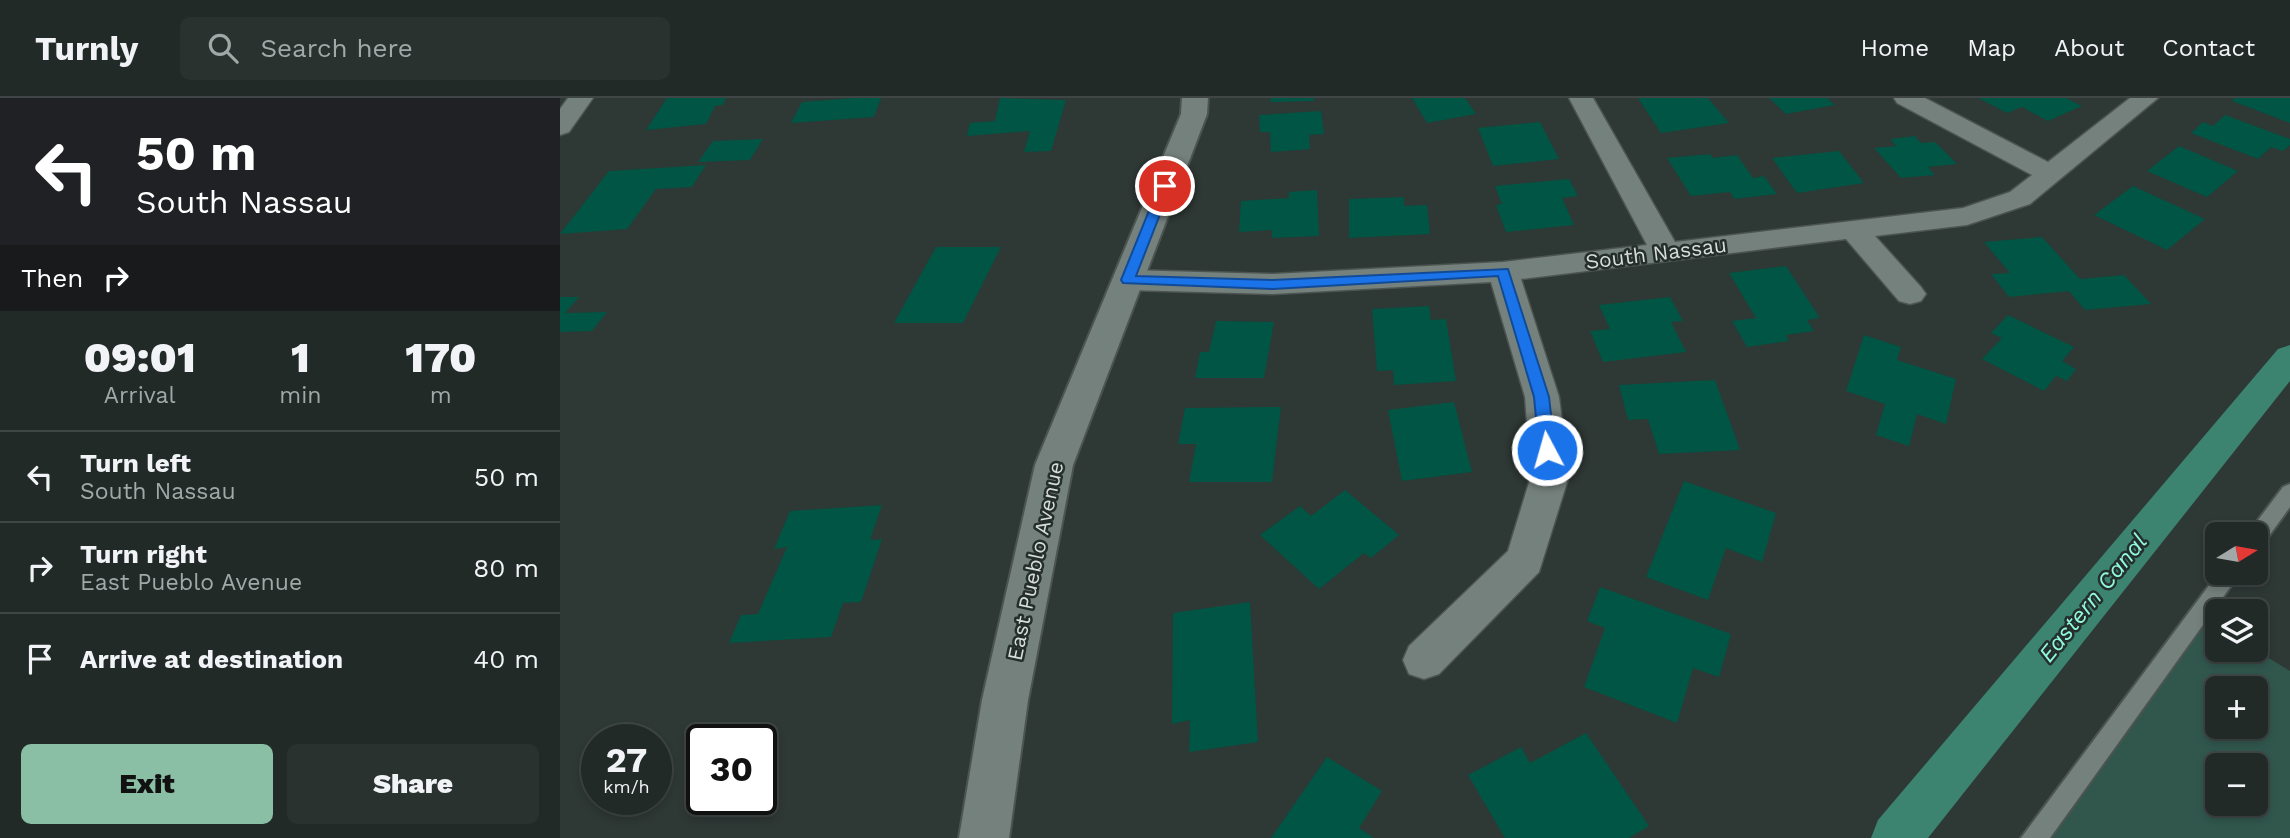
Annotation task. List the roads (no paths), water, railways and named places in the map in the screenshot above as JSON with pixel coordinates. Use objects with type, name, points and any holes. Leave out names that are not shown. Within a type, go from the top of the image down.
[{"type":"street","points":[[560,127],[581,98]]},
{"type":"street","name":"East Pueblo Avenue","points":[[984,838],[1005,700],[1054,465],[1194,114],[1195,98]]},
{"type":"street","points":[[1581,98],[1666,252]]},
{"type":"street","points":[[1906,98],[2050,174]]},
{"type":"street","name":"South Nassau","points":[[1128,280],[1273,284],[1503,272],[1967,216],[2020,198],[2146,98]]},
{"type":"street","points":[[1854,230],[1910,294]]},
{"type":"street","points":[[1424,660],[1525,560],[1550,476],[1542,397],[1503,272]]},
{"type":"lane","points":[[2268,522],[2290,492]]},
{"type":"lane","points":[[2034,838],[2221,585]]},
{"type":"waterway","name":"Eastern Canal","points":[[1896,838],[2290,357]]}]
